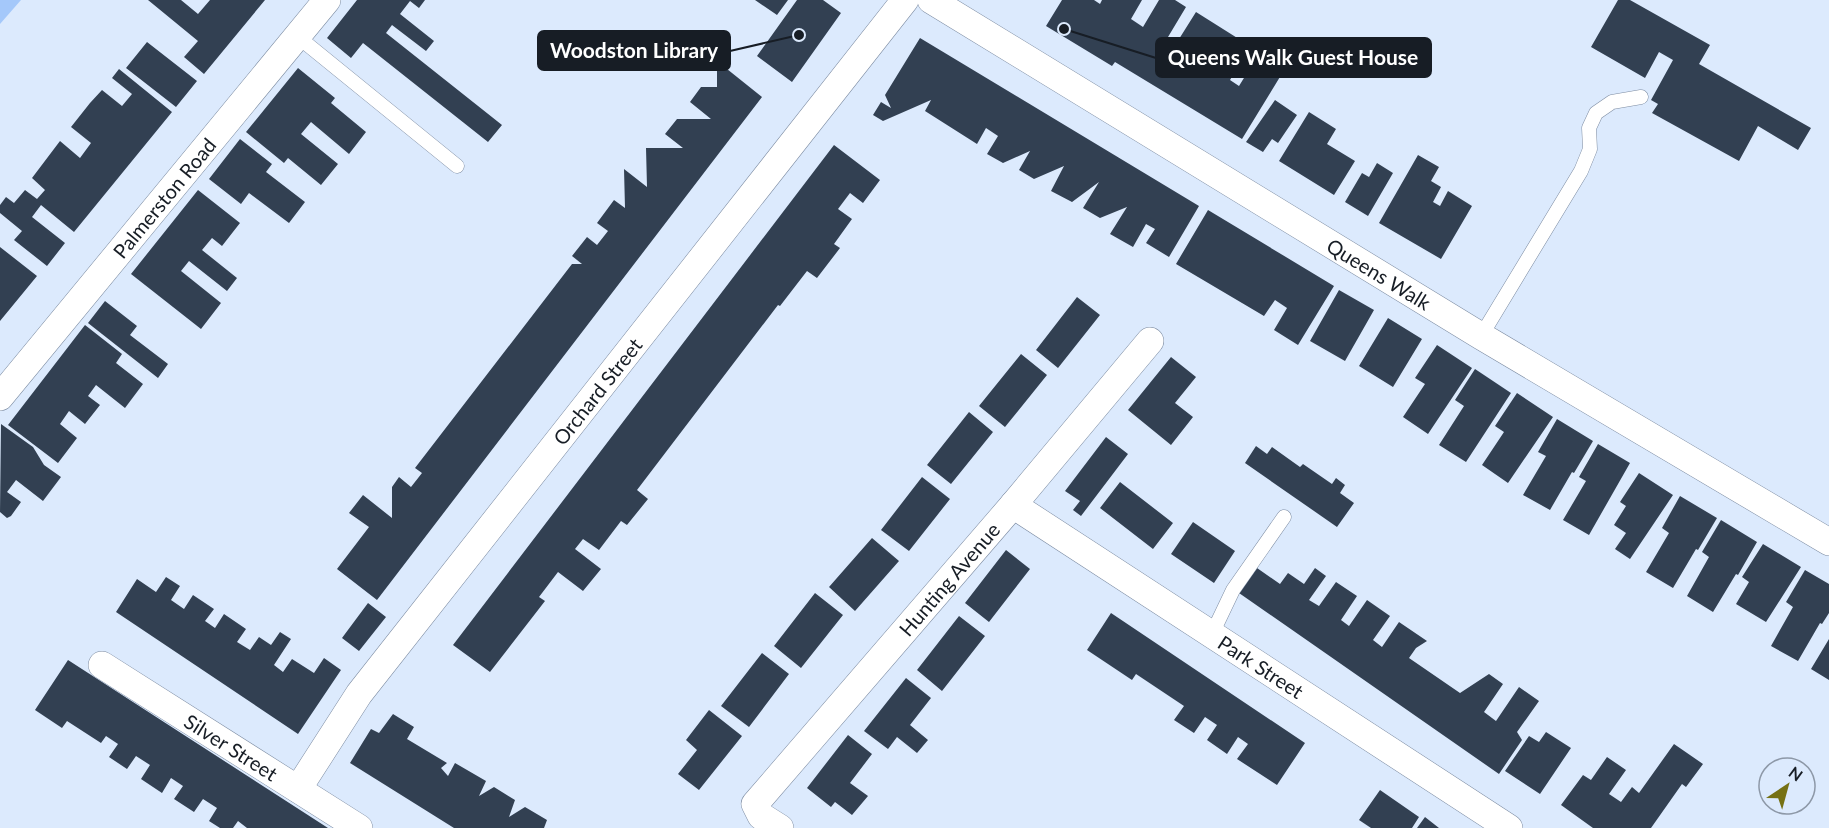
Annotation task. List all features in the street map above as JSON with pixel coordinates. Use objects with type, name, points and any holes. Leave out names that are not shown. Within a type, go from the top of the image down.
[{"type":"street","name":"Palmerston Road","points":[[0,396],[327,0]]},
{"type":"street","name":"Orchard Street","points":[[298,789],[359,694],[905,0]]},
{"type":"street","name":"Queens Walk","points":[[931,0],[1480,336],[1829,542]]},
{"type":"street","name":"Hunting Avenue","points":[[770,822],[755,804],[1013,505],[1150,341]]},
{"type":"street","name":"Park Street","points":[[1013,505],[1508,828]]},
{"type":"street","name":"Silver Street","points":[[102,665],[359,828]]},
{"type":"lane","points":[[297,36],[456,166]]},
{"type":"lane","points":[[1480,336],[1581,171],[1590,149],[1589,128],[1596,113],[1612,102],[1641,97]]},
{"type":"lane","points":[[1212,634],[1233,590],[1284,517]]},
{"type":"shaded area","points":[[0,0],[21,0],[0,24]]},
{"type":"building","points":[[148,0],[181,0],[198,14],[210,0],[265,0],[204,74],[184,57],[198,41]]},
{"type":"building","points":[[357,0],[425,0],[419,8],[410,1],[400,14],[434,41],[426,51],[392,25],[386,33],[502,125],[488,142],[363,43],[351,58],[327,38]]},
{"type":"building","points":[[755,0],[788,0],[777,15]]},
{"type":"building","points":[[797,0],[823,0],[841,13],[792,82],[757,56]]},
{"type":"building","points":[[1062,0],[1094,0],[1100,4],[1102,0],[1142,0],[1131,19],[1143,27],[1159,0],[1175,0],[1186,7],[1165,42],[1174,47],[1196,12],[1250,46],[1230,80],[1239,86],[1260,52],[1286,67],[1242,139],[1115,62],[1112,66],[1046,26]]},
{"type":"building","points":[[1618,0],[1630,0],[1710,45],[1699,64],[1811,128],[1798,150],[1758,126],[1739,161],[1652,113],[1658,104],[1651,100],[1673,60],[1659,52],[1645,78],[1591,47]]},
{"type":"building","points":[[920,38],[1199,206],[1169,257],[1146,243],[1155,229],[1146,224],[1133,247],[1110,234],[1127,207],[1100,218],[1083,208],[1099,182],[1072,202],[1051,191],[1064,166],[1034,179],[1019,170],[1030,151],[1003,163],[987,154],[998,136],[986,128],[977,144],[925,111],[931,100],[883,121],[873,115],[881,102],[891,108],[885,95]]},
{"type":"building","points":[[147,42],[197,81],[176,107],[126,68]]},
{"type":"building","points":[[717,61],[762,97],[377,600],[337,569],[369,527],[349,513],[363,495],[392,518],[392,487],[399,477],[411,487],[422,473],[415,468],[572,264],[582,264],[572,256],[587,237],[597,245],[608,231],[597,223],[614,200],[625,208],[624,169],[647,187],[646,148],[683,148],[665,134],[677,119],[711,119],[690,102],[701,87],[717,87]]},
{"type":"building","points":[[298,68],[335,98],[331,103],[366,132],[349,154],[311,122],[301,134],[338,164],[321,185],[288,158],[284,163],[246,132]]},
{"type":"building","points":[[119,69],[172,112],[74,232],[41,205],[32,217],[65,243],[47,266],[14,240],[22,231],[0,213],[0,205],[6,197],[14,203],[25,190],[37,199],[45,190],[32,178],[60,141],[80,158],[91,143],[71,127],[90,103],[102,90],[122,106],[132,94],[112,78]]},
{"type":"building","points":[[1275,100],[1297,115],[1278,143],[1272,139],[1263,152],[1246,142]]},
{"type":"building","points":[[1309,112],[1336,129],[1327,144],[1355,161],[1334,195],[1279,161]]},
{"type":"building","points":[[240,139],[272,164],[266,172],[305,202],[289,223],[249,193],[241,204],[209,179]]},
{"type":"building","points":[[834,145],[880,180],[863,203],[850,193],[838,209],[852,219],[834,244],[840,248],[817,278],[807,271],[780,306],[778,305],[637,490],[648,499],[627,525],[621,521],[599,550],[583,539],[575,549],[601,569],[583,591],[558,572],[539,597],[545,601],[490,672],[453,645]]},
{"type":"building","points":[[1418,155],[1439,167],[1431,181],[1441,187],[1433,202],[1440,206],[1448,191],[1472,206],[1441,259],[1379,223]]},
{"type":"building","points":[[1377,163],[1393,173],[1368,216],[1345,202],[1362,173],[1369,177]]},
{"type":"building","points":[[198,190],[240,223],[222,246],[212,238],[202,250],[237,278],[227,291],[189,261],[181,271],[221,303],[201,329],[131,274]]},
{"type":"building","points":[[1208,210],[1334,286],[1298,345],[1274,330],[1287,308],[1275,300],[1264,316],[1176,264]]},
{"type":"building","points":[[0,247],[37,276],[0,321]]},
{"type":"building","points":[[1339,290],[1374,310],[1345,361],[1310,341]]},
{"type":"building","points":[[1077,297],[1100,315],[1058,368],[1036,350]]},
{"type":"building","points":[[105,301],[137,326],[130,335],[168,364],[158,378],[88,323]]},
{"type":"building","points":[[1388,318],[1422,339],[1393,387],[1359,366]]},
{"type":"building","points":[[85,325],[122,354],[116,363],[143,384],[125,408],[96,385],[88,396],[100,405],[85,424],[69,411],[60,424],[77,438],[58,463],[8,425]]},
{"type":"building","points":[[1437,345],[1472,368],[1428,434],[1403,417],[1425,384],[1415,378]]},
{"type":"building","points":[[1021,354],[1047,375],[1005,427],[979,406]]},
{"type":"building","points":[[1171,357],[1196,377],[1175,403],[1193,417],[1171,445],[1128,410]]},
{"type":"building","points":[[1475,369],[1511,393],[1466,462],[1439,445],[1464,406],[1455,400]]},
{"type":"building","points":[[1517,393],[1553,417],[1508,483],[1482,465],[1504,432],[1495,426]]},
{"type":"building","points":[[969,412],[993,432],[951,484],[927,465]]},
{"type":"building","points":[[1557,419],[1593,441],[1550,510],[1523,495],[1546,456],[1538,452]]},
{"type":"building","points":[[1,424],[33,447],[44,465],[61,477],[43,501],[16,480],[7,492],[21,502],[7,518],[0,512]]},
{"type":"building","points":[[1106,437],[1128,454],[1081,516],[1073,510],[1080,501],[1065,491]]},
{"type":"building","points":[[1598,444],[1630,463],[1589,535],[1563,520],[1586,481],[1579,477]]},
{"type":"building","points":[[1256,446],[1267,454],[1272,447],[1300,467],[1303,464],[1332,484],[1336,478],[1345,485],[1340,493],[1354,503],[1337,527],[1245,463]]},
{"type":"building","points":[[1639,473],[1673,495],[1630,559],[1615,549],[1626,533],[1614,525],[1626,506],[1620,502]]},
{"type":"building","points":[[922,477],[950,499],[909,551],[881,530]]},
{"type":"building","points":[[1120,482],[1173,523],[1153,549],[1100,508]]},
{"type":"building","points":[[1680,496],[1717,518],[1673,588],[1646,572],[1669,533],[1662,528]]},
{"type":"building","points":[[1721,520],[1757,542],[1713,612],[1687,596],[1709,557],[1702,552]]},
{"type":"building","points":[[1193,522],[1235,551],[1214,583],[1171,554]]},
{"type":"building","points":[[872,538],[899,561],[855,611],[829,587]]},
{"type":"building","points":[[1763,544],[1801,567],[1766,622],[1736,604],[1749,582],[1742,577]]},
{"type":"building","points":[[1006,550],[1030,569],[989,622],[965,603]]},
{"type":"building","points":[[1257,568],[1280,584],[1288,573],[1304,584],[1315,568],[1326,576],[1309,600],[1319,606],[1336,582],[1357,596],[1341,620],[1349,626],[1367,600],[1390,616],[1373,640],[1382,647],[1399,622],[1427,641],[1416,648],[1409,658],[1460,693],[1489,674],[1503,684],[1484,712],[1496,721],[1519,687],[1539,701],[1517,732],[1522,740],[1499,774],[1239,593]]},
{"type":"building","points":[[1805,570],[1829,584],[1829,613],[1822,624],[1820,623],[1798,661],[1771,646],[1793,607],[1786,602]]},
{"type":"building","points":[[166,577],[180,586],[171,600],[184,609],[193,595],[214,609],[205,621],[215,628],[224,614],[246,629],[237,642],[250,650],[259,637],[271,645],[280,632],[291,639],[274,665],[283,672],[292,659],[314,673],[324,658],[341,670],[298,734],[116,612],[137,579],[156,592]]},
{"type":"building","points":[[815,593],[843,615],[801,668],[774,646]]},
{"type":"building","points":[[368,603],[386,617],[359,651],[342,638]]},
{"type":"building","points":[[1111,613],[1305,743],[1277,785],[1237,759],[1248,744],[1238,737],[1227,754],[1207,740],[1217,725],[1205,717],[1194,733],[1174,720],[1184,706],[1136,674],[1132,680],[1087,650]]},
{"type":"building","points":[[959,616],[985,636],[942,691],[917,670]]},
{"type":"building","points":[[1829,639],[1829,680],[1811,669]]},
{"type":"building","points":[[762,653],[789,674],[749,727],[721,706]]},
{"type":"building","points":[[68,660],[328,828],[247,828],[238,821],[233,828],[220,828],[209,821],[217,808],[203,799],[194,812],[174,799],[183,786],[171,778],[162,793],[141,779],[150,765],[136,756],[127,769],[109,757],[118,744],[106,736],[101,743],[67,721],[62,728],[35,710]]},
{"type":"building","points":[[906,678],[931,698],[910,725],[928,740],[917,753],[897,737],[888,749],[864,731]]},
{"type":"building","points":[[709,710],[742,736],[699,790],[678,774],[697,750],[686,740]]},
{"type":"building","points":[[393,714],[414,727],[407,739],[447,763],[441,768],[448,776],[455,763],[486,781],[479,796],[494,787],[515,800],[509,817],[525,807],[547,820],[544,828],[454,828],[350,763],[371,729],[379,733]]},
{"type":"building","points":[[1546,732],[1571,748],[1540,794],[1505,771],[1529,736],[1539,742]]},
{"type":"building","points":[[848,735],[872,754],[850,783],[868,796],[852,815],[835,802],[831,807],[807,788]]},
{"type":"building","points":[[1674,744],[1703,764],[1686,787],[1682,784],[1651,828],[1593,828],[1561,805],[1583,775],[1591,780],[1607,757],[1626,770],[1609,794],[1621,802],[1632,787],[1639,793]]},
{"type":"building","points":[[1380,790],[1419,817],[1412,828],[1371,828],[1359,820]]},
{"type":"building","points":[[1425,817],[1439,828],[1417,828]]},
{"type":"place","name":"Queens Walk Guest House","points":[[1064,29]]},
{"type":"place","name":"Woodston Library","points":[[799,35]]}]
